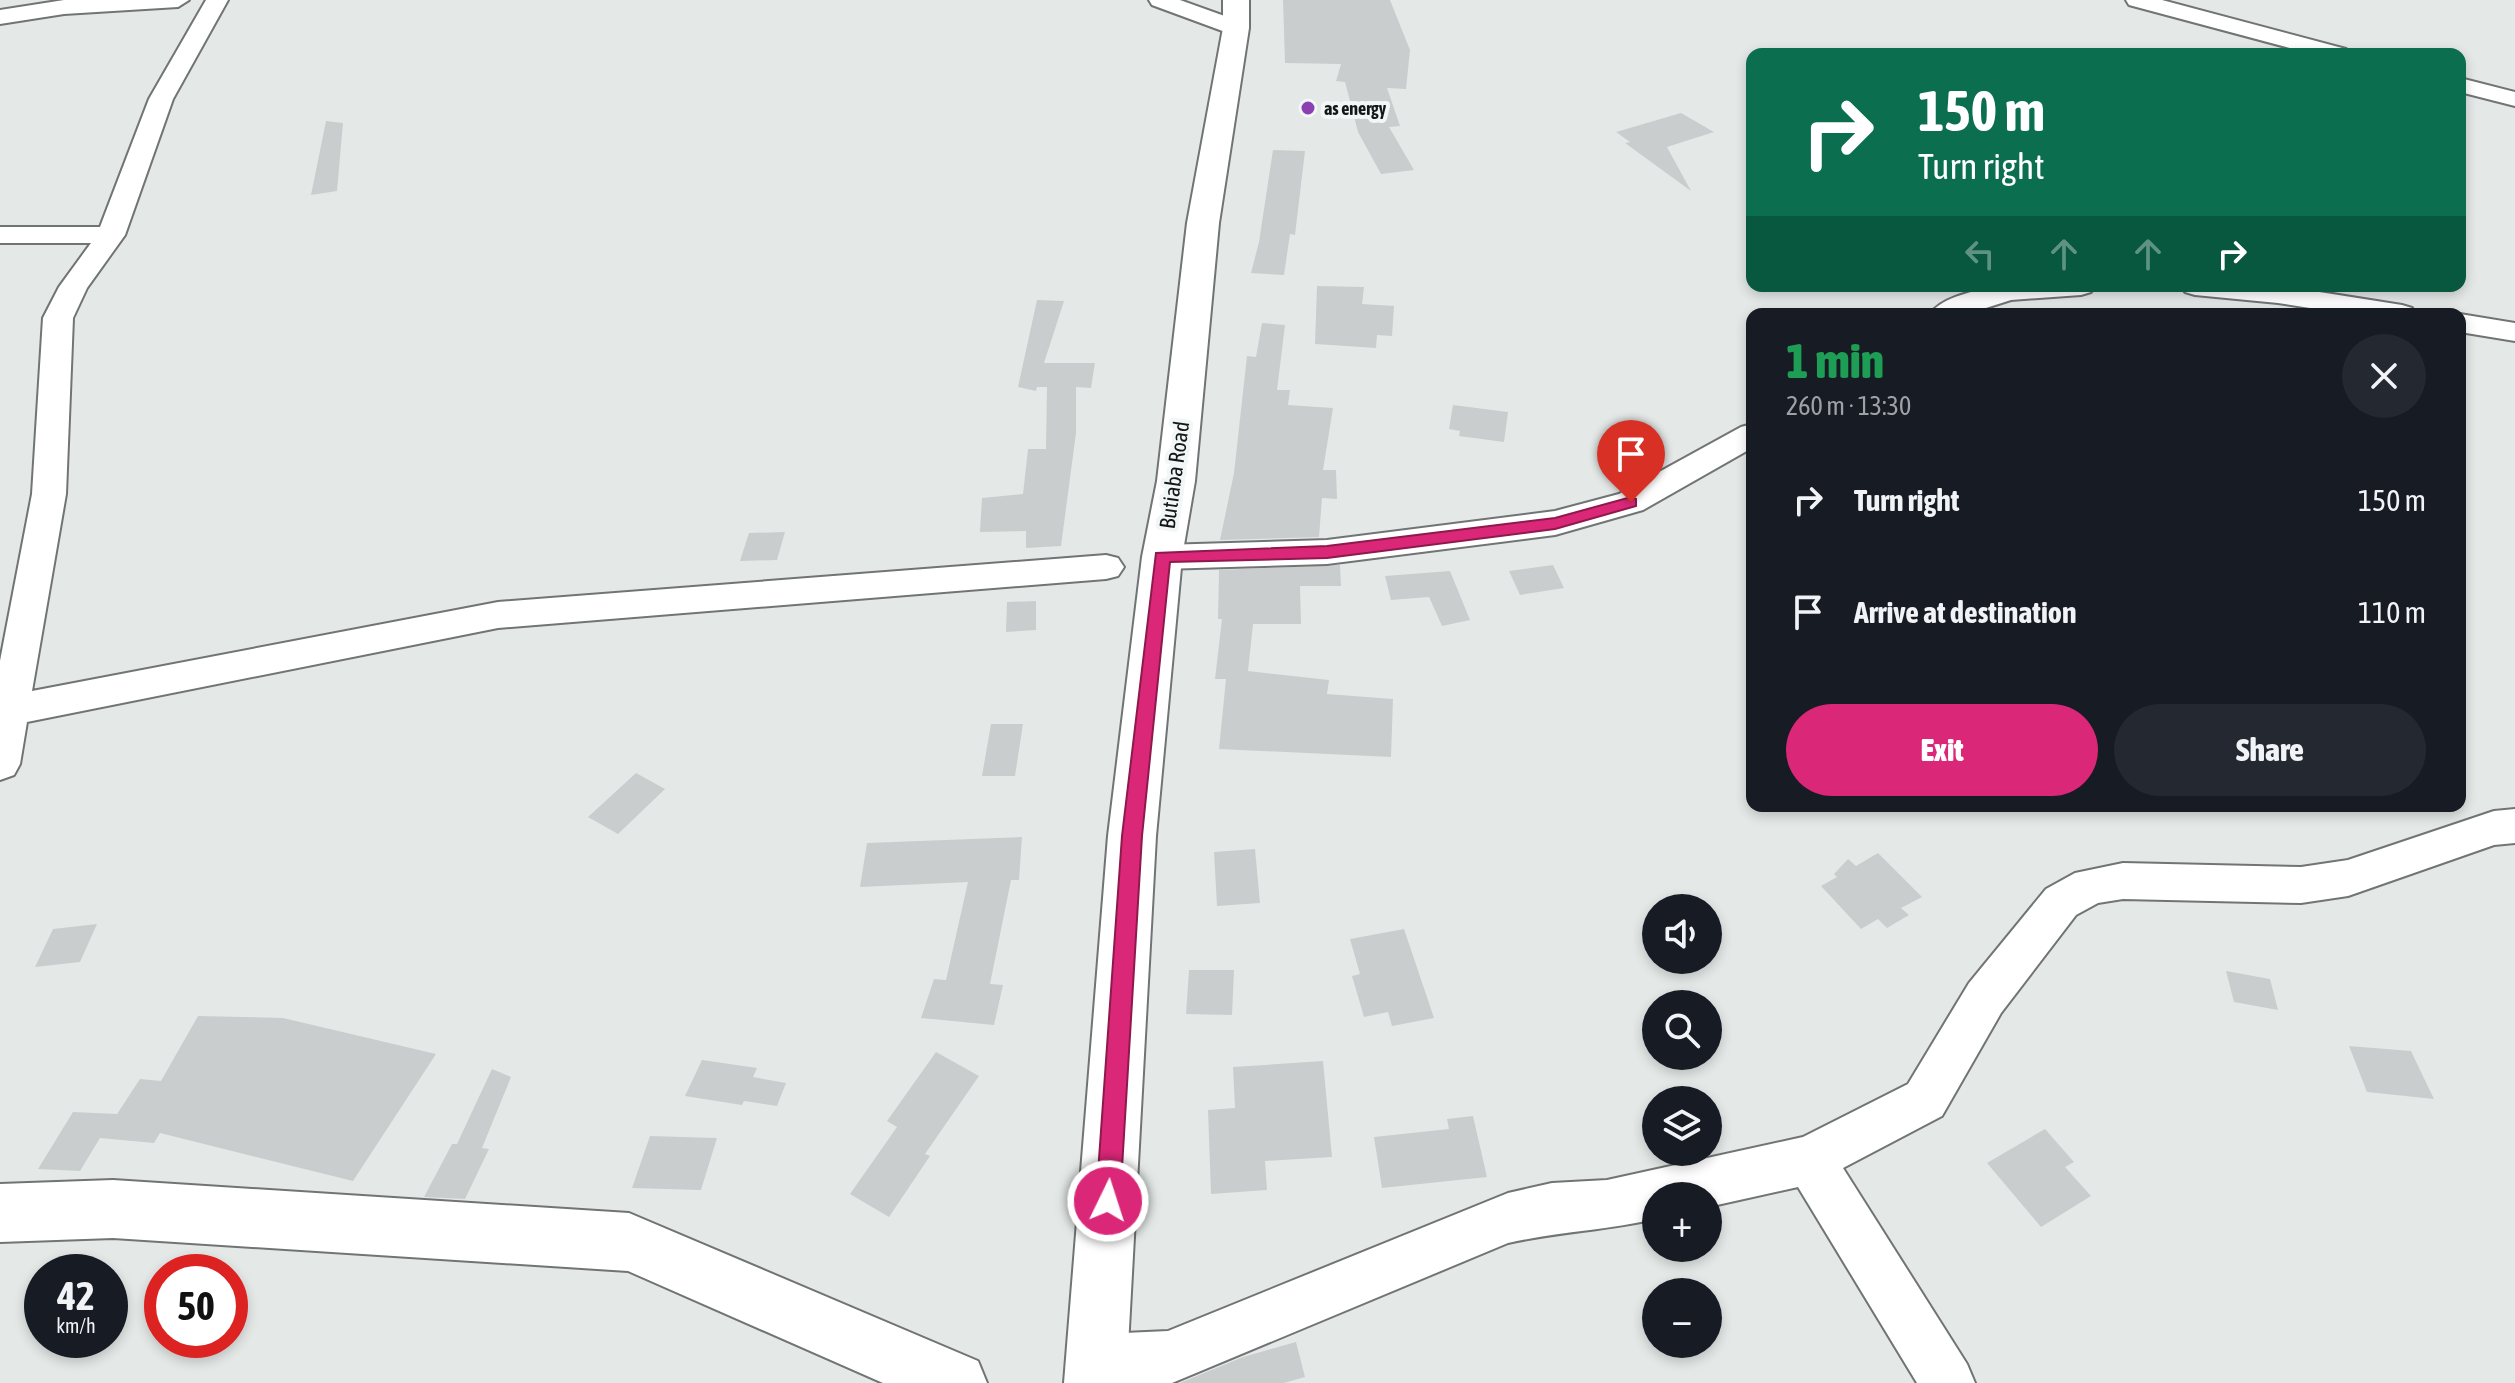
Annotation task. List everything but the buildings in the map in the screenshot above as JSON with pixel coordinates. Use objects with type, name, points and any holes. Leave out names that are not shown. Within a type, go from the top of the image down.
[{"type":"main road","name":"Butiaba Road","points":[[1095,1383],[1132,836],[1162,557],[1176,481],[1203,223],[1241,7]]},
{"type":"main road","points":[[0,1213],[113,1209],[629,1242],[956,1383]]},
{"type":"street","points":[[0,17],[64,7],[178,0]]},
{"type":"street","points":[[0,764],[49,494],[58,318],[73,287],[111,235],[161,99],[217,0]]},
{"type":"street","points":[[1160,0],[1241,7]]},
{"type":"street","points":[[2137,0],[2316,48]]},
{"type":"street","points":[[2466,87],[2515,99]]},
{"type":"street","points":[[0,235],[111,235]]},
{"type":"street","points":[[1962,308],[2008,292]]},
{"type":"street","points":[[2257,292],[2365,308]]},
{"type":"street","points":[[2466,324],[2515,332]]},
{"type":"street","points":[[1162,557],[1327,552],[1555,523],[1631,502],[1746,437]]},
{"type":"street","points":[[10,710],[498,615],[1106,567]]},
{"type":"street","points":[[1115,1383],[1124,1360],[1168,1358],[1508,1218],[1552,1208],[1607,1205],[1809,1160],[1925,1100],[1985,998],[2061,902],[2090,886],[2123,881],[2179,880],[2317,883],[2348,878],[2494,828],[2515,826]]},
{"type":"street","points":[[1809,1160],[1948,1383]]},
{"type":"place","name":"as energy","points":[[1308,108]]},
{"type":"route","points":[[1108,1201],[1132,836],[1162,557],[1327,552],[1555,523],[1631,502]]}]
